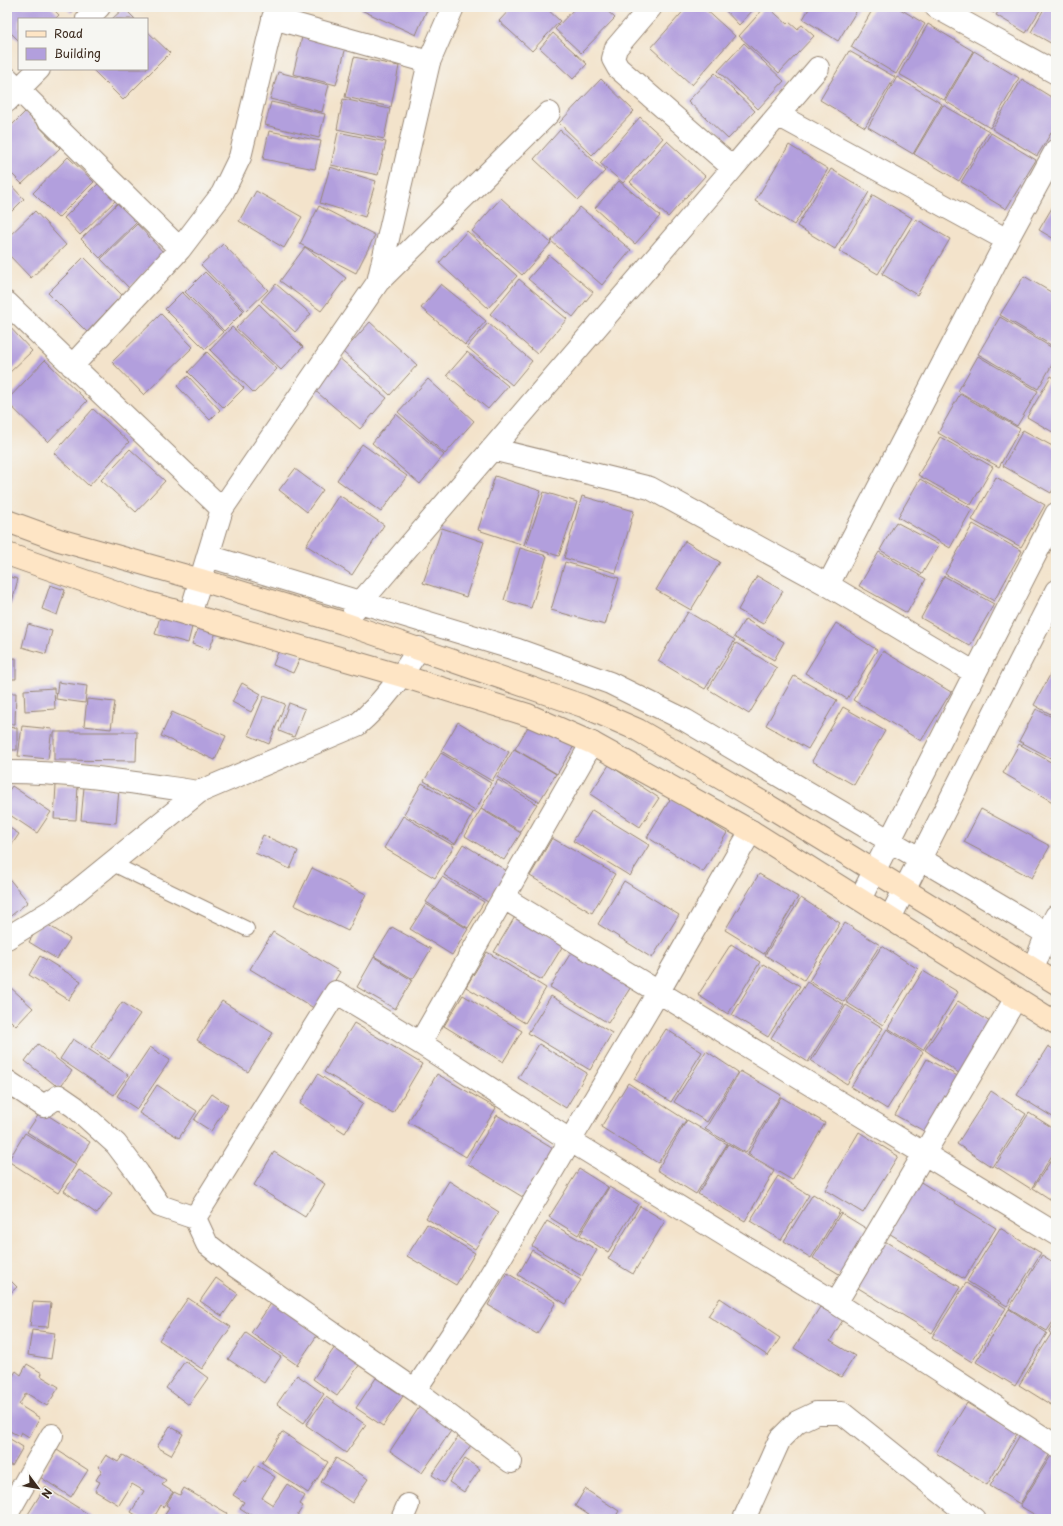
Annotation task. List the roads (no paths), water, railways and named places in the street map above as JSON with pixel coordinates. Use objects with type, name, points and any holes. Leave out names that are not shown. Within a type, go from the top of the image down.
[{"type":"street","points":[[88,18],[99,7]]},
{"type":"street","points":[[378,282],[429,62],[453,7]]},
{"type":"street","points":[[651,7],[616,48],[613,59],[618,68],[733,168]]},
{"type":"street","points":[[936,7],[1056,73]]},
{"type":"street","points":[[72,366],[180,248],[222,194],[240,157],[274,12],[429,62]]},
{"type":"street","points":[[343,623],[818,68]]},
{"type":"street","points":[[38,70],[11,90],[180,248]]},
{"type":"street","points":[[190,615],[222,509],[378,282],[549,113]]},
{"type":"street","points":[[778,114],[1007,240]]},
{"type":"street","points":[[828,585],[1007,240],[1056,150]]},
{"type":"street","points":[[7,303],[222,509]]},
{"type":"street","points":[[492,449],[650,488],[828,585],[975,673]]},
{"type":"street","points":[[860,899],[1056,514]]},
{"type":"street","points":[[7,521],[59,540],[201,580],[343,623],[419,648],[583,706],[638,730],[875,870],[1056,983]]},
{"type":"street","points":[[7,554],[145,602],[402,676],[528,715],[592,743],[751,830],[1056,1023]]},
{"type":"street","points":[[208,556],[362,601],[518,650],[610,682],[685,720],[921,858],[1053,929],[1034,969]]},
{"type":"street","points":[[890,918],[1056,591]]},
{"type":"street","points":[[7,938],[56,908],[113,864],[199,792],[357,725],[376,709],[402,676],[419,648]]},
{"type":"street","points":[[420,1042],[592,743]]},
{"type":"street","points":[[7,772],[34,772],[135,783],[199,792]]},
{"type":"street","points":[[415,1390],[479,1294],[571,1141],[751,830]]},
{"type":"street","points":[[504,898],[1056,1234]]},
{"type":"street","points":[[195,1218],[336,992],[420,1042],[571,1141],[836,1303],[1056,1446]]},
{"type":"street","points":[[836,1303],[1016,998]]},
{"type":"street","points":[[7,1081],[44,1106],[59,1096],[75,1107],[116,1144],[160,1206],[195,1218],[207,1244],[230,1263],[415,1390],[511,1462]]},
{"type":"street","points":[[744,1519],[780,1439],[797,1422],[816,1414],[842,1413],[974,1519]]},
{"type":"street","points":[[7,1514],[52,1435]]},
{"type":"lane","points":[[113,864],[247,929]]}]
